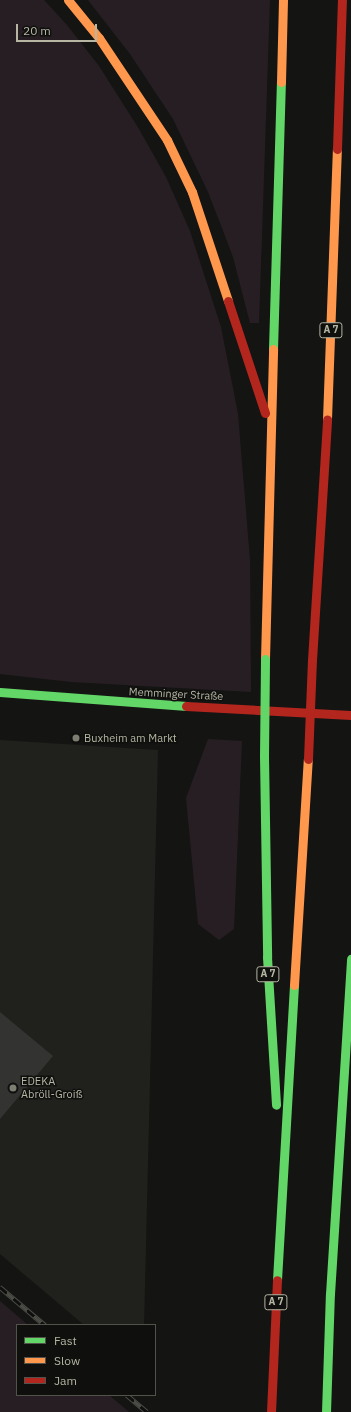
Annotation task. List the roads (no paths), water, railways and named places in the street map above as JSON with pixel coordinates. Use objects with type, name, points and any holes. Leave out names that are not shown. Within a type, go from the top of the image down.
[{"type":"main road","name":"A 7","points":[[68,0],[99,38],[142,101],[167,140],[192,192],[270,430]]},
{"type":"main road","name":"A 7","points":[[282,1191],[267,957],[264,756],[270,430],[283,0]]},
{"type":"main road","name":"A 7","points":[[271,1412],[282,1191],[328,397],[342,0]]},
{"type":"main road","name":"Memminger Straße","points":[[0,692],[127,703],[351,715]]},
{"type":"main road","points":[[326,1412],[330,1294],[351,958]]},
{"type":"railway","points":[[0,1287],[44,1324]]},
{"type":"railway","points":[[128,1396],[147,1412]]},
{"type":"place","name":"Buxheim am Markt","points":[[76,738]]},
{"type":"place","name":"EDEKA Abröll-Groiß","points":[[13,1088]]}]
